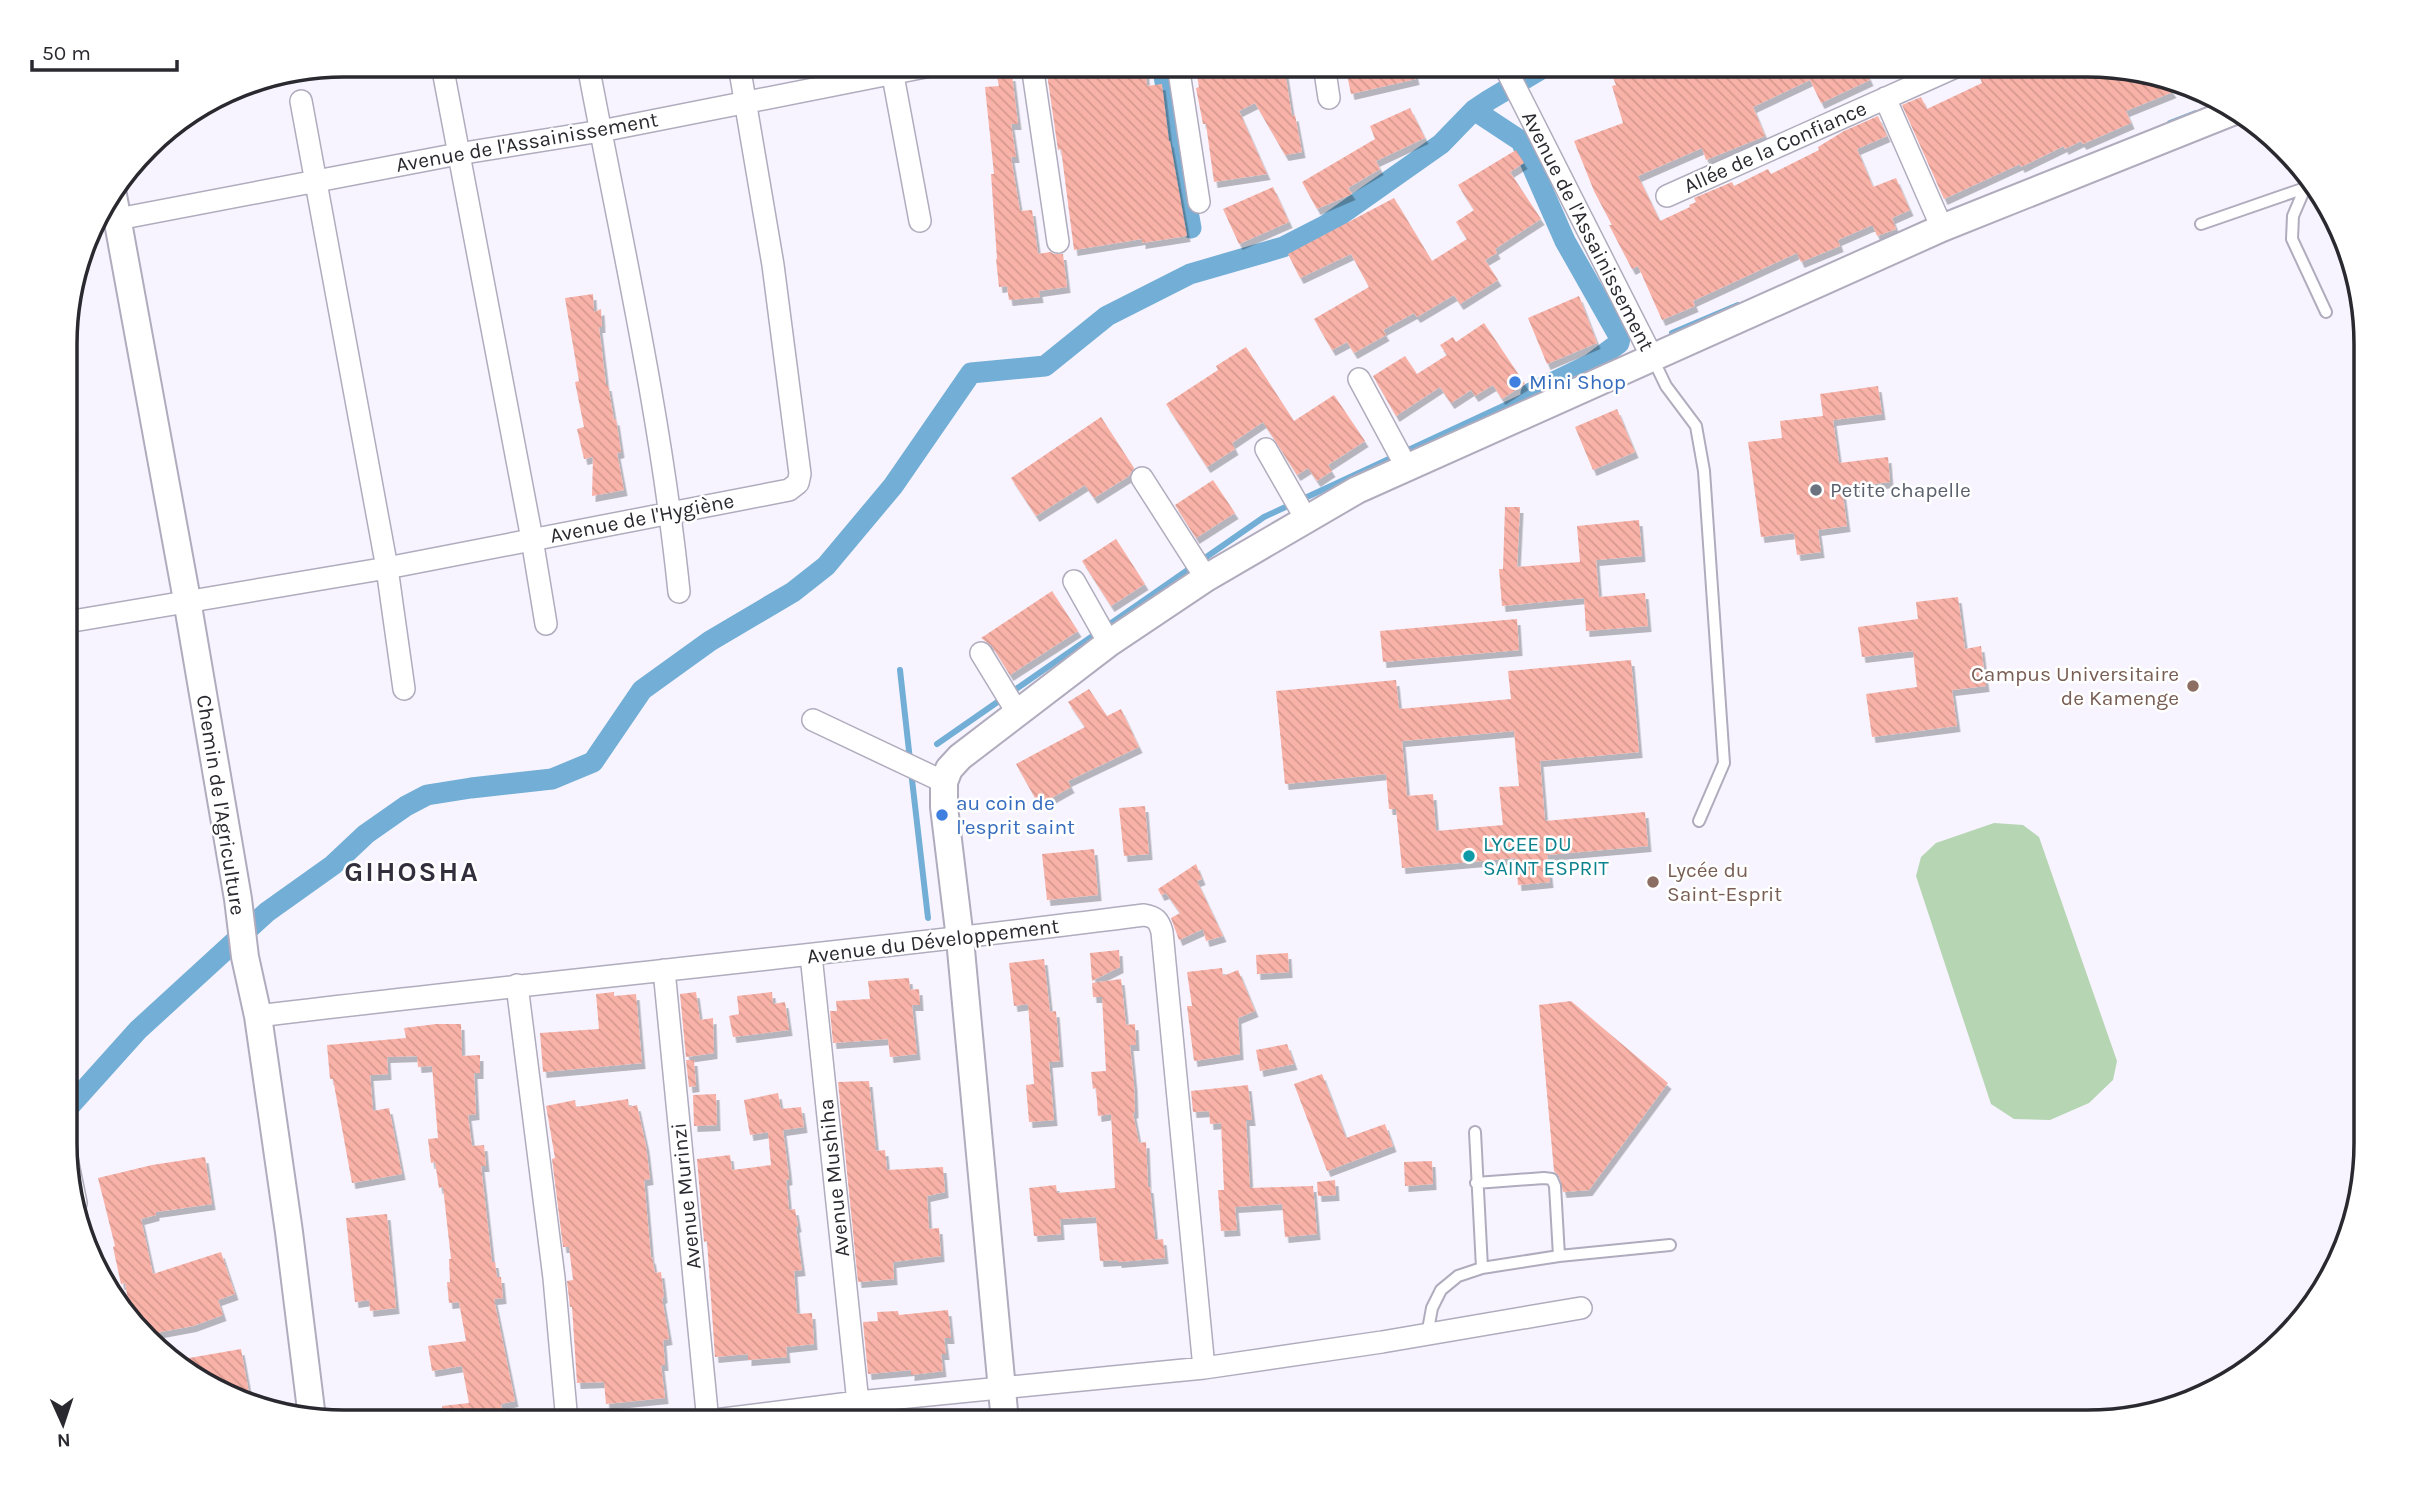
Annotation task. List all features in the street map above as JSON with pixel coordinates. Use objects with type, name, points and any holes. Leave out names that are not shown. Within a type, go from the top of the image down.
[{"type":"street","points":[[444,77],[546,624]]},
{"type":"street","points":[[590,77],[639,318],[671,512],[679,592]]},
{"type":"street","name":"Avenue de l'Hygiène","points":[[77,620],[387,568],[789,490],[798,483],[800,474],[773,265],[741,77]]},
{"type":"street","name":"Avenue de l'Assainissement","points":[[116,207],[317,181],[458,154],[601,131],[855,77]]},
{"type":"street","points":[[893,77],[920,221]]},
{"type":"street","points":[[1034,77],[1058,242]]},
{"type":"street","points":[[1180,77],[1199,202]]},
{"type":"street","points":[[1326,77],[1329,98]]},
{"type":"street","name":"Avenue de l'Assainissement","points":[[1510,77],[1653,359]]},
{"type":"street","name":"Allée de la Confiance","points":[[1667,196],[1933,77]]},
{"type":"street","points":[[1885,98],[1942,228]]},
{"type":"street","points":[[301,102],[387,568],[404,689]]},
{"type":"street","points":[[1003,1410],[960,939],[944,807],[944,782],[949,769],[960,757],[1110,643],[1206,578],[1357,490],[1942,228],[2224,115]]},
{"type":"street","name":"Chemin de l'Agriculture","points":[[116,207],[187,600],[238,899],[245,957],[258,1016],[311,1408]]},
{"type":"street","points":[[1359,379],[1407,468]]},
{"type":"street","points":[[1266,449],[1306,519]]},
{"type":"street","points":[[1142,478],[1206,578]]},
{"type":"street","points":[[1074,581],[1110,643]]},
{"type":"street","points":[[981,653],[1017,712]]},
{"type":"street","points":[[813,720],[944,782]]},
{"type":"street","name":"Avenue du Développement","points":[[258,1016],[517,985],[960,939],[1144,915],[1154,916],[1160,923],[1204,1368]]},
{"type":"street","name":"Avenue Mushiha","points":[[811,955],[859,1410]]},
{"type":"street","name":"Avenue Murinzi","points":[[664,970],[704,1410]]},
{"type":"street","points":[[517,985],[554,1278],[566,1410]]},
{"type":"street","points":[[870,1410],[1001,1387],[1204,1368],[1427,1335],[1581,1308]]},
{"type":"lane","points":[[2201,223],[2303,186]]},
{"type":"lane","points":[[2305,190],[2293,216],[2292,239],[2326,312]]},
{"type":"lane","points":[[1653,359],[1666,386],[1696,426],[1704,471],[1724,763],[1699,821]]},
{"type":"lane","points":[[1475,1132],[1482,1268]]},
{"type":"lane","points":[[1476,1183],[1552,1179],[1555,1186],[1559,1256]]},
{"type":"lane","points":[[1427,1335],[1432,1308],[1441,1290],[1458,1276],[1482,1268],[1559,1256],[1670,1245]]},
{"type":"green space","points":[[1994,823],[2023,825],[2039,837],[2117,1061],[2113,1080],[2089,1103],[2050,1120],[2014,1119],[1991,1104],[1916,876],[1921,857],[1936,843]]},
{"type":"building","points":[[997,77],[1012,77],[1018,124],[1011,124],[1016,157],[1011,157],[1020,211],[1032,210],[1038,254],[1063,254],[1067,287],[1039,291],[1040,297],[1009,300],[1007,286],[999,287],[991,174],[994,174],[985,87],[999,86]]},
{"type":"building","points":[[1047,77],[1146,77],[1147,86],[1162,84],[1169,141],[1187,236],[1142,243],[1142,239],[1074,250],[1061,149],[1058,150]]},
{"type":"building","points":[[1197,77],[1286,77],[1292,116],[1295,115],[1302,152],[1285,155],[1255,103],[1239,111],[1267,174],[1214,182],[1206,124],[1203,124],[1196,88],[1199,87]]},
{"type":"building","points":[[1347,77],[1416,77],[1416,79],[1351,94]]},
{"type":"building","points":[[1613,77],[1869,77],[1870,80],[1821,103],[1810,80],[1753,107],[1765,136],[1706,160],[1702,148],[1638,176],[1660,221],[1690,207],[1689,205],[1696,202],[1694,198],[1732,182],[1734,186],[1768,169],[1771,174],[1819,150],[1818,147],[1844,131],[1878,116],[1887,136],[1857,149],[1873,187],[1896,178],[1910,210],[1892,218],[1896,229],[1877,236],[1873,226],[1870,226],[1838,240],[1840,246],[1801,262],[1797,253],[1693,301],[1695,306],[1662,320],[1638,266],[1632,269],[1609,225],[1612,225],[1594,191],[1574,141],[1623,123],[1612,86],[1616,85]]},
{"type":"building","points":[[1980,77],[2087,77],[2122,79],[2173,92],[2126,111],[2131,123],[2083,144],[2081,141],[2065,149],[2064,146],[1944,199],[1902,105],[1921,97],[1927,109],[1982,83]]},
{"type":"building","points":[[1410,108],[1425,138],[1376,161],[1380,169],[1348,188],[1352,194],[1317,209],[1302,182],[1375,139],[1370,126]]},
{"type":"building","points":[[1516,150],[1524,163],[1510,172],[1541,219],[1495,249],[1497,253],[1485,260],[1498,280],[1460,304],[1454,295],[1417,317],[1414,313],[1383,330],[1386,335],[1354,353],[1347,342],[1332,350],[1314,319],[1369,287],[1351,254],[1300,278],[1288,254],[1394,198],[1432,261],[1467,239],[1456,222],[1474,210],[1458,185]]},
{"type":"building","points":[[1273,187],[1289,222],[1239,244],[1223,209]]},
{"type":"building","points":[[593,294],[594,312],[601,309],[602,327],[599,327],[606,385],[614,420],[616,419],[621,452],[617,453],[624,490],[592,496],[593,457],[584,459],[577,429],[584,427],[575,382],[579,381],[565,298]]},
{"type":"building","points":[[1579,296],[1597,343],[1547,364],[1528,318]]},
{"type":"building","points":[[1484,323],[1525,384],[1502,399],[1493,385],[1475,396],[1471,390],[1451,403],[1440,387],[1396,416],[1373,376],[1405,356],[1417,374],[1447,355],[1440,345],[1453,337],[1456,342]]},
{"type":"building","points":[[1246,347],[1294,421],[1334,395],[1365,441],[1328,465],[1332,471],[1317,481],[1308,468],[1297,475],[1263,422],[1232,443],[1235,449],[1207,467],[1166,404],[1218,370],[1216,366]]},
{"type":"building","points":[[1878,386],[1882,414],[1833,420],[1839,463],[1888,457],[1890,482],[1842,488],[1847,526],[1818,530],[1821,552],[1797,555],[1794,533],[1761,537],[1748,442],[1782,438],[1780,421],[1823,416],[1820,394]]},
{"type":"building","points":[[1617,409],[1635,452],[1593,470],[1575,427]]},
{"type":"building","points":[[1101,417],[1134,468],[1129,476],[1094,498],[1085,485],[1036,516],[1011,478]]},
{"type":"building","points":[[1213,480],[1235,513],[1196,538],[1175,505]]},
{"type":"building","points":[[1505,507],[1520,507],[1517,567],[1580,562],[1577,526],[1639,520],[1642,556],[1596,560],[1599,597],[1645,593],[1648,626],[1586,631],[1584,598],[1502,606],[1499,569],[1503,569]]},
{"type":"building","points":[[1116,539],[1145,584],[1111,606],[1082,561]]},
{"type":"building","points":[[1052,591],[1078,631],[1010,675],[992,646],[981,638]]},
{"type":"building","points":[[1958,597],[1965,649],[1981,646],[1986,686],[1952,690],[1957,726],[1872,737],[1866,694],[1917,687],[1913,651],[1862,657],[1858,627],[1918,619],[1916,602]]},
{"type":"building","points":[[1517,619],[1519,650],[1383,662],[1380,631]]},
{"type":"building","points":[[1631,660],[1639,752],[1540,761],[1545,821],[1645,812],[1648,846],[1547,855],[1550,882],[1518,885],[1516,858],[1402,868],[1396,809],[1389,809],[1386,774],[1285,784],[1276,691],[1396,680],[1399,709],[1511,699],[1508,671]],"holes":[[[1514,731],[1519,786],[1499,787],[1503,825],[1436,831],[1433,794],[1407,796],[1402,741]]]},
{"type":"building","points":[[1089,689],[1107,716],[1121,709],[1139,747],[1068,781],[1071,787],[1039,805],[1016,764],[1085,727],[1068,702]]},
{"type":"building","points":[[1145,806],[1149,854],[1124,856],[1119,808]]},
{"type":"building","points":[[1094,849],[1098,895],[1047,900],[1042,854]]},
{"type":"building","points":[[1196,864],[1202,879],[1197,881],[1223,936],[1206,941],[1203,929],[1179,940],[1171,918],[1180,913],[1166,893],[1161,895],[1158,889]]},
{"type":"building","points":[[1119,950],[1120,967],[1092,981],[1090,953]]},
{"type":"building","points":[[1288,953],[1289,972],[1257,974],[1256,955]]},
{"type":"building","points":[[1044,959],[1050,1012],[1056,1011],[1060,1061],[1049,1062],[1054,1120],[1029,1122],[1026,1085],[1034,1084],[1028,1004],[1014,1006],[1009,963]]},
{"type":"building","points":[[1222,968],[1223,976],[1238,970],[1255,1011],[1238,1018],[1240,1054],[1194,1061],[1187,1006],[1192,1006],[1187,972]]},
{"type":"building","points":[[909,978],[910,990],[919,989],[920,1005],[912,1005],[917,1054],[890,1057],[888,1039],[833,1043],[830,1011],[837,1011],[836,1001],[870,999],[868,981]]},
{"type":"building","points":[[1121,979],[1126,1025],[1135,1024],[1136,1045],[1130,1045],[1134,1085],[1133,1113],[1139,1143],[1146,1142],[1148,1187],[1155,1240],[1163,1239],[1165,1258],[1118,1262],[1100,1261],[1096,1217],[1060,1219],[1061,1234],[1034,1236],[1029,1188],[1056,1185],[1057,1193],[1115,1188],[1111,1114],[1098,1116],[1096,1088],[1093,1089],[1091,1072],[1106,1071],[1102,997],[1093,997],[1092,983]]},
{"type":"building","points":[[614,992],[614,996],[636,994],[642,1063],[543,1072],[540,1033],[599,1029],[596,994]]},
{"type":"building","points":[[696,992],[700,1020],[713,1018],[714,1053],[686,1057],[680,994]]},
{"type":"building","points":[[772,992],[773,1004],[785,1002],[789,1030],[733,1037],[729,1016],[739,1014],[737,996]]},
{"type":"building","points":[[1571,1001],[1668,1083],[1589,1190],[1563,1192],[1559,1176],[1554,1171],[1539,1005]]},
{"type":"building","points":[[461,1024],[462,1056],[480,1055],[480,1073],[474,1073],[476,1114],[468,1115],[472,1146],[484,1145],[486,1166],[481,1166],[492,1262],[495,1262],[497,1277],[501,1277],[503,1298],[494,1299],[515,1401],[501,1404],[502,1410],[442,1410],[442,1406],[469,1403],[462,1366],[432,1371],[428,1346],[466,1341],[459,1302],[449,1303],[447,1282],[450,1282],[451,1259],[443,1187],[439,1188],[435,1162],[431,1163],[428,1139],[438,1138],[432,1066],[418,1067],[417,1056],[387,1057],[388,1074],[370,1075],[373,1111],[389,1108],[402,1174],[352,1183],[333,1079],[330,1079],[327,1045],[406,1038],[404,1028]]},
{"type":"building","points":[[1287,1044],[1294,1064],[1260,1071],[1256,1050]]},
{"type":"building","points":[[686,1060],[694,1060],[696,1086],[689,1087]]},
{"type":"building","points":[[1322,1074],[1346,1138],[1385,1124],[1393,1146],[1327,1171],[1294,1084]]},
{"type":"building","points":[[869,1081],[876,1151],[885,1150],[887,1170],[943,1167],[945,1192],[927,1196],[929,1229],[939,1228],[941,1256],[893,1262],[894,1279],[858,1282],[838,1082]]},
{"type":"building","points":[[1248,1085],[1252,1120],[1246,1120],[1250,1188],[1313,1186],[1317,1234],[1285,1237],[1282,1204],[1235,1207],[1237,1230],[1221,1231],[1218,1190],[1224,1190],[1221,1123],[1210,1124],[1209,1111],[1193,1112],[1191,1091]]},
{"type":"building","points":[[778,1093],[781,1109],[801,1107],[804,1127],[783,1130],[789,1179],[786,1180],[789,1210],[795,1209],[802,1270],[794,1271],[797,1314],[812,1313],[814,1344],[786,1347],[787,1357],[748,1360],[748,1354],[715,1357],[707,1241],[704,1242],[697,1159],[730,1155],[732,1170],[771,1165],[768,1132],[750,1135],[744,1100]]},
{"type":"building","points":[[716,1094],[717,1125],[694,1126],[693,1095]]},
{"type":"building","points":[[628,1099],[629,1107],[637,1105],[646,1146],[650,1179],[644,1180],[651,1258],[655,1273],[661,1272],[669,1339],[663,1340],[665,1365],[661,1365],[665,1398],[606,1404],[604,1382],[577,1383],[572,1307],[567,1281],[573,1280],[569,1247],[563,1247],[552,1159],[555,1158],[546,1106],[575,1100],[576,1107]]},
{"type":"building","points":[[205,1157],[212,1204],[156,1212],[156,1215],[141,1219],[153,1274],[221,1252],[235,1294],[218,1300],[223,1315],[193,1326],[156,1333],[132,1306],[125,1283],[121,1284],[113,1247],[115,1246],[98,1178],[152,1165]]},
{"type":"building","points":[[1432,1161],[1433,1184],[1405,1186],[1404,1162]]},
{"type":"building","points":[[1335,1180],[1336,1195],[1318,1196],[1317,1182]]},
{"type":"building","points":[[387,1214],[396,1308],[370,1311],[369,1300],[355,1302],[346,1218]]},
{"type":"building","points":[[948,1310],[951,1338],[944,1338],[946,1354],[941,1354],[943,1371],[911,1375],[911,1370],[868,1374],[863,1322],[878,1321],[877,1312],[898,1311],[899,1315]]},
{"type":"building","points":[[241,1349],[249,1393],[210,1374],[190,1361],[189,1358]]},
{"type":"waterway","points":[[1164,77],[1191,228]]},
{"type":"waterway","points":[[77,1098],[138,1030],[267,912],[333,865],[366,834],[406,806],[427,795],[552,779],[593,762],[642,690],[710,641],[793,592],[826,566],[893,486],[971,373],[1045,366],[1107,316],[1190,274],[1283,247],[1326,225],[1441,144],[1474,110],[1528,77]]},
{"type":"waterway","points":[[1474,110],[1521,141],[1565,241],[1620,338],[1619,343],[1591,364],[1531,393]]},
{"type":"waterway","points":[[2170,123],[2196,113]]},
{"type":"waterway","points":[[1672,333],[1738,305]]},
{"type":"waterway","points":[[937,744],[1264,517],[1531,393]]},
{"type":"waterway","points":[[900,670],[910,760]]},
{"type":"waterway","points":[[911,771],[928,918]]},
{"type":"place","name":"Mini Shop","points":[[1515,382]]},
{"type":"place","name":"Petite chapelle","points":[[1816,490]]},
{"type":"place","name":"Campus Universitaire de Kamenge","points":[[2193,686]]},
{"type":"place","name":"au coin de l'esprit saint","points":[[942,815]]},
{"type":"place","name":"LYCEE DU SAINT ESPRIT","points":[[1469,856]]},
{"type":"place","name":"Lycée du Saint-Esprit","points":[[1653,882]]},
{"type":"district","name":"GIHOSHA","points":[[412,871]]}]
